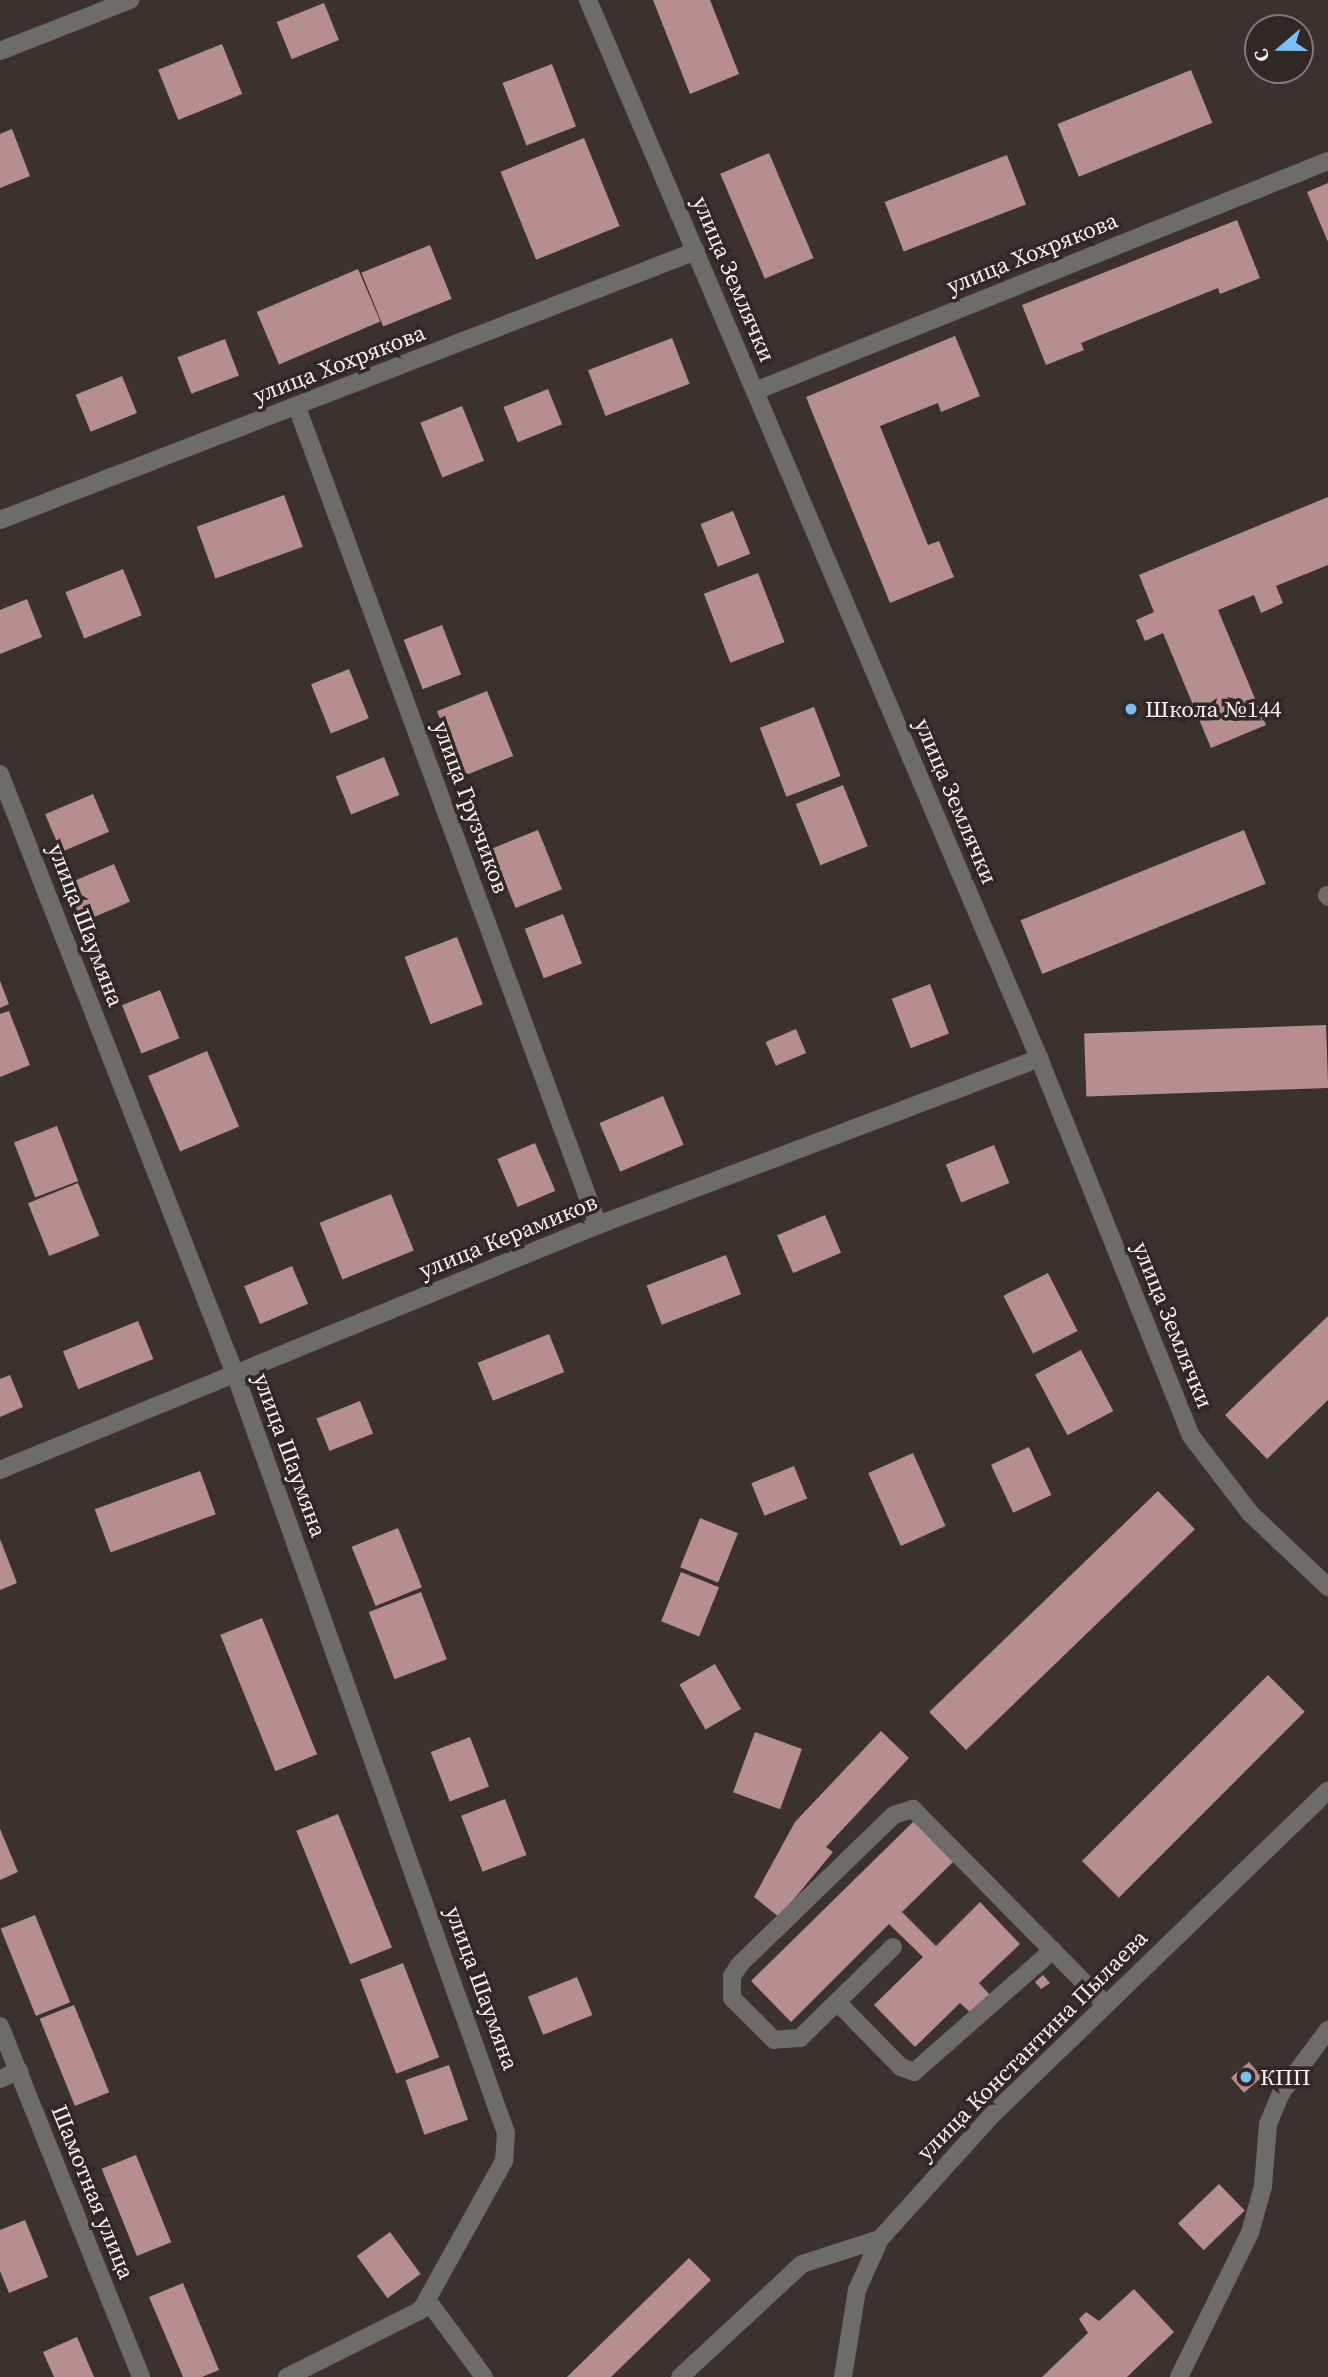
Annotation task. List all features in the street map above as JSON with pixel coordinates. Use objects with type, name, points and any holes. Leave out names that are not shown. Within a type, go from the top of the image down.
[{"type":"street","points":[[0,51],[130,0]]},
{"type":"street","name":"улица Землячки","points":[[589,0],[1039,1058],[1191,1436],[1250,1513],[1328,1587]]},
{"type":"street","name":"улица Хохрякова","points":[[755,391],[1328,161]]},
{"type":"street","name":"улица Хохрякова","points":[[0,520],[696,251]]},
{"type":"street","name":"улица Грузчиков","points":[[297,407],[598,1225]]},
{"type":"street","name":"улица Шаумяна","points":[[0,774],[235,1374],[503,2117],[504,2161],[428,2301]]},
{"type":"street","name":"улица Керамиков","points":[[0,1470],[598,1225],[1039,1058]]},
{"type":"street","name":"улица Константина Пылаева","points":[[843,2377],[857,2290],[880,2239],[1105,2004],[1328,1790]]},
{"type":"street","points":[[893,1947],[807,2035],[780,2042],[737,2007],[732,1976],[904,1810],[923,1812],[1105,2004]]},
{"type":"street","points":[[838,2003],[901,2067],[914,2072],[935,2060],[1053,1950]]},
{"type":"street","name":"Шамотная улица","points":[[0,2026],[141,2377]]},
{"type":"street","points":[[1179,2377],[1250,2233],[1263,2186],[1268,2124],[1281,2094],[1328,2030]]},
{"type":"street","points":[[0,2079],[19,2071]]},
{"type":"street","points":[[680,2377],[802,2264],[880,2239]]},
{"type":"street","points":[[287,2377],[409,2320],[428,2301],[484,2377]]},
{"type":"building","points":[[653,0],[710,0],[739,74],[690,94]]},
{"type":"building","points":[[324,3],[339,40],[292,59],[277,22]]},
{"type":"building","points":[[222,44],[242,94],[178,120],[158,70]]},
{"type":"building","points":[[552,64],[576,127],[527,146],[503,83]]},
{"type":"building","points":[[1191,70],[1212,123],[1079,177],[1057,124]]},
{"type":"building","points":[[12,129],[30,176],[0,188],[0,134]]},
{"type":"building","points":[[584,138],[620,226],[536,260],[501,172]]},
{"type":"building","points":[[769,153],[814,258],[765,279],[720,174]]},
{"type":"building","points":[[1007,155],[1026,204],[904,251],[885,202]]},
{"type":"building","points":[[1328,183],[1328,242],[1307,192]]},
{"type":"building","points":[[1237,220],[1260,278],[1220,294],[1218,288],[1081,343],[1084,350],[1046,365],[1022,305]]},
{"type":"building","points":[[430,245],[452,299],[383,326],[361,273]]},
{"type":"building","points":[[358,269],[380,321],[279,364],[257,312]]},
{"type":"building","points":[[955,336],[980,396],[941,412],[938,403],[880,426],[928,545],[939,541],[954,577],[890,603],[806,397]]},
{"type":"building","points":[[672,338],[690,384],[606,416],[588,370]]},
{"type":"building","points":[[225,339],[239,375],[191,394],[177,357]]},
{"type":"building","points":[[122,376],[137,413],[91,432],[76,395]]},
{"type":"building","points":[[548,389],[562,424],[518,442],[503,407]]},
{"type":"building","points":[[462,406],[484,461],[442,478],[420,423]]},
{"type":"building","points":[[284,495],[303,547],[215,578],[197,527]]},
{"type":"building","points":[[1328,497],[1328,565],[1276,586],[1283,603],[1261,613],[1254,595],[1218,610],[1266,725],[1211,748],[1163,633],[1145,641],[1136,620],[1154,612],[1139,575]]},
{"type":"building","points":[[733,511],[750,554],[718,567],[701,524]]},
{"type":"building","points":[[123,569],[142,615],[84,639],[66,592]]},
{"type":"building","points":[[758,573],[785,642],[730,663],[704,594]]},
{"type":"building","points":[[27,599],[42,637],[0,654],[0,610]]},
{"type":"building","points":[[442,625],[461,674],[423,689],[404,640]]},
{"type":"building","points":[[349,669],[369,718],[331,733],[311,684]]},
{"type":"building","points":[[487,691],[513,756],[463,776],[437,711]]},
{"type":"building","points":[[814,707],[841,776],[786,797],[760,728]]},
{"type":"building","points":[[384,757],[399,795],[351,814],[336,776]]},
{"type":"building","points":[[843,785],[868,846],[820,865],[796,804]]},
{"type":"building","points":[[93,794],[109,832],[61,852],[45,814]]},
{"type":"building","points":[[538,830],[562,889],[516,908],[492,849]]},
{"type":"building","points":[[1244,830],[1266,884],[1042,974],[1021,920]]},
{"type":"building","points":[[114,864],[130,902],[82,922],[66,884]]},
{"type":"building","points":[[563,914],[582,963],[544,978],[525,929]]},
{"type":"building","points":[[457,937],[483,1004],[431,1024],[405,957]]},
{"type":"building","points":[[0,981],[9,1004],[0,1008]]},
{"type":"building","points":[[930,984],[949,1033],[911,1048],[892,999]]},
{"type":"building","points":[[160,990],[179,1038],[141,1054],[122,1005]]},
{"type":"building","points":[[9,1011],[30,1065],[0,1077],[0,1014]]},
{"type":"building","points":[[1326,1025],[1328,1088],[1086,1096],[1084,1033]]},
{"type":"building","points":[[796,1029],[806,1053],[776,1066],[766,1042]]},
{"type":"building","points":[[207,1051],[239,1126],[180,1151],[148,1076]]},
{"type":"building","points":[[663,1096],[684,1145],[620,1172],[599,1123]]},
{"type":"building","points":[[57,1126],[78,1181],[35,1198],[14,1142]]},
{"type":"building","points":[[535,1143],[555,1191],[518,1207],[497,1159]]},
{"type":"building","points":[[994,1145],[1009,1183],[961,1202],[946,1164]]},
{"type":"building","points":[[78,1183],[99,1236],[49,1256],[28,1203]]},
{"type":"building","points":[[391,1194],[414,1251],[342,1279],[320,1223]]},
{"type":"building","points":[[825,1215],[841,1253],[793,1273],[777,1235]]},
{"type":"building","points":[[726,1255],[741,1294],[662,1325],[647,1285]]},
{"type":"building","points":[[292,1266],[308,1304],[260,1324],[244,1286]]},
{"type":"building","points":[[1048,1273],[1078,1331],[1033,1354],[1003,1296]]},
{"type":"building","points":[[1328,1316],[1328,1400],[1267,1459],[1225,1415]]},
{"type":"building","points":[[138,1321],[153,1359],[78,1389],[63,1351]]},
{"type":"building","points":[[549,1334],[564,1372],[493,1401],[478,1363]]},
{"type":"building","points":[[1081,1350],[1113,1411],[1067,1435],[1035,1374]]},
{"type":"building","points":[[10,1375],[23,1407],[0,1417],[0,1379]]},
{"type":"building","points":[[360,1401],[373,1433],[330,1451],[316,1419]]},
{"type":"building","points":[[1029,1447],[1051,1495],[1013,1513],[991,1465]]},
{"type":"building","points":[[913,1453],[946,1526],[901,1546],[868,1473]]},
{"type":"building","points":[[794,1466],[807,1498],[764,1516],[751,1483]]},
{"type":"building","points":[[200,1471],[216,1514],[110,1553],[95,1509]]},
{"type":"building","points":[[1158,1491],[1195,1529],[966,1750],[929,1712]]},
{"type":"building","points":[[700,1518],[738,1533],[718,1582],[680,1567]]},
{"type":"building","points":[[398,1528],[422,1587],[376,1606],[352,1547]]},
{"type":"building","points":[[0,1539],[17,1583],[0,1590]]},
{"type":"building","points":[[681,1572],[719,1587],[699,1636],[661,1621]]},
{"type":"building","points":[[421,1592],[447,1659],[395,1679],[369,1612]]},
{"type":"building","points":[[262,1618],[317,1754],[275,1771],[220,1635]]},
{"type":"building","points":[[715,1664],[741,1709],[705,1730],[679,1684]]},
{"type":"building","points":[[1268,1675],[1305,1712],[1119,1898],[1082,1861]]},
{"type":"building","points":[[881,1731],[909,1758],[826,1847],[833,1852],[779,1917],[754,1897],[795,1822]]},
{"type":"building","points":[[755,1732],[802,1749],[780,1809],[733,1792]]},
{"type":"building","points":[[470,1737],[489,1786],[450,1802],[431,1752]]},
{"type":"building","points":[[505,1799],[527,1855],[483,1872],[461,1816]]},
{"type":"building","points":[[338,1814],[392,1948],[350,1964],[296,1831]]},
{"type":"building","points":[[914,1821],[954,1861],[902,1912],[936,1946],[980,1902],[1020,1944],[979,1983],[990,1995],[971,2013],[960,2003],[915,2047],[874,2005],[923,1957],[889,1924],[791,2022],[751,1981]]},
{"type":"building","points":[[0,1829],[18,1872],[0,1880]]},
{"type":"building","points":[[35,1915],[70,2002],[36,2016],[1,1929]]},
{"type":"building","points":[[403,1963],[439,2057],[396,2074],[360,1979]]},
{"type":"building","points":[[1043,1975],[1050,1983],[1041,1989],[1035,1982]]},
{"type":"building","points":[[577,1977],[592,2015],[543,2035],[528,1997]]},
{"type":"building","points":[[74,2005],[109,2092],[75,2106],[40,2019]]},
{"type":"building","name":"КПП","points":[[1249,2062],[1262,2077],[1244,2093],[1231,2078]]},
{"type":"building","points":[[449,2065],[468,2120],[424,2135],[406,2080]]},
{"type":"building","points":[[136,2155],[171,2242],[137,2256],[102,2169]]},
{"type":"building","points":[[1219,2184],[1245,2211],[1204,2250],[1178,2224]]},
{"type":"building","points":[[25,2220],[48,2277],[9,2293],[0,2271],[0,2230]]},
{"type":"building","points":[[390,2232],[421,2274],[387,2298],[357,2256]]},
{"type":"building","points":[[689,2258],[711,2280],[611,2377],[567,2377]]},
{"type":"building","points":[[183,2283],[219,2370],[202,2377],[183,2377],[149,2297]]},
{"type":"building","points":[[1134,2289],[1174,2332],[1127,2377],[1042,2377],[1088,2333],[1079,2319],[1086,2312],[1099,2321]]},
{"type":"building","points":[[77,2337],[94,2377],[54,2377],[43,2352]]},
{"type":"place","name":"Школа №144","points":[[1131,709]]},
{"type":"place","name":"КПП","points":[[1246,2077]]}]
